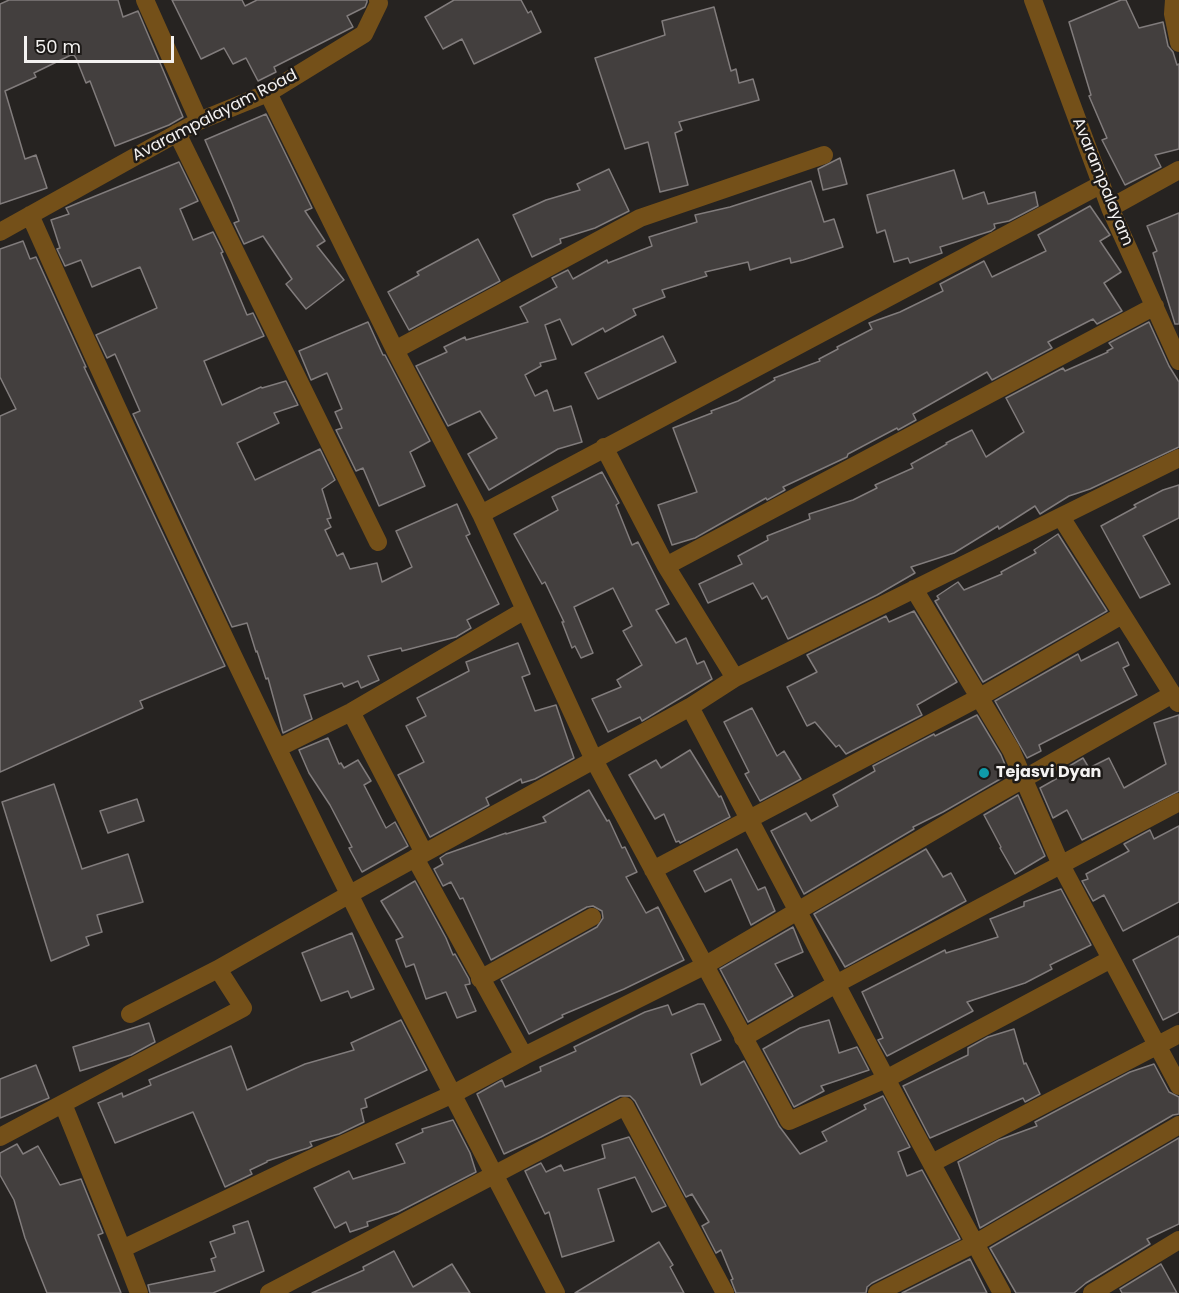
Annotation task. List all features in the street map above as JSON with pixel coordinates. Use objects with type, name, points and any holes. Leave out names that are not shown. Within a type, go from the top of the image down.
[{"type":"street","points":[[145,0],[199,121]]},
{"type":"street","name":"Avarampalayam Road","points":[[0,232],[199,121],[268,93],[363,34],[379,3],[378,0]]},
{"type":"street","name":"Avarampalayam","points":[[1033,0],[1100,185],[1179,361]]},
{"type":"street","points":[[1174,0],[1173,14],[1179,43]]},
{"type":"street","points":[[268,93],[395,350],[481,514],[594,760],[789,1121],[886,1079],[1111,959]]},
{"type":"street","points":[[177,133],[378,542]]},
{"type":"street","points":[[395,350],[640,218],[824,155]]},
{"type":"street","points":[[1110,208],[1179,170]]},
{"type":"street","points":[[481,514],[1100,185]]},
{"type":"street","points":[[30,214],[117,410],[278,748],[350,894],[556,1293]]},
{"type":"street","points":[[666,566],[1155,306]]},
{"type":"street","points":[[604,447],[666,566],[735,678]]},
{"type":"street","points":[[130,1014],[218,969],[690,707],[735,678],[1179,458]]},
{"type":"street","points":[[122,1249],[453,1094],[704,966],[983,802],[1175,699],[1061,517]]},
{"type":"street","points":[[914,590],[1011,750],[1061,865],[1179,1086]]},
{"type":"street","points":[[278,748],[351,712],[525,610]]},
{"type":"street","points":[[653,870],[980,697],[1122,615]]},
{"type":"street","points":[[690,707],[797,912],[1002,1293]]},
{"type":"street","points":[[351,712],[480,979],[524,1056]]},
{"type":"street","points":[[743,1038],[836,984],[1179,802]]},
{"type":"street","points":[[480,979],[592,917]]},
{"type":"street","points":[[0,1137],[243,1008],[218,969]]},
{"type":"street","points":[[932,1163],[1158,1047],[1179,1034]]},
{"type":"street","points":[[63,1104],[139,1293]]},
{"type":"street","points":[[269,1293],[625,1106],[725,1293]]},
{"type":"street","points":[[877,1293],[976,1243],[1179,1125]]},
{"type":"street","points":[[1092,1293],[1179,1240]]},
{"type":"building","points":[[9,0],[118,0],[123,17],[138,11],[183,117],[169,125],[115,146],[90,81],[86,83],[73,54],[34,73],[36,77],[5,91],[25,159],[36,155],[47,188],[0,204],[0,4]]},
{"type":"building","points":[[172,0],[242,0],[245,6],[257,0],[367,0],[367,2],[365,7],[347,16],[353,27],[274,67],[276,72],[258,81],[246,58],[233,64],[224,48],[201,59]]},
{"type":"building","points":[[454,0],[521,0],[528,13],[531,11],[541,32],[474,64],[462,39],[443,49],[425,17]]},
{"type":"building","points":[[1121,0],[1126,0],[1139,28],[1163,22],[1168,46],[1173,52],[1177,65],[1179,64],[1179,149],[1155,155],[1161,167],[1125,185],[1102,140],[1107,138],[1089,96],[1091,95],[1069,22]]},
{"type":"building","points":[[714,7],[731,71],[736,69],[739,83],[753,79],[759,100],[679,122],[682,130],[675,133],[688,185],[660,192],[648,142],[625,149],[595,58],[665,35],[662,21]]},
{"type":"building","points":[[266,114],[312,208],[305,211],[325,241],[317,246],[344,280],[306,309],[286,284],[292,279],[263,236],[244,244],[234,223],[239,221],[205,140]]},
{"type":"building","points":[[840,158],[847,184],[823,190],[818,169]]},
{"type":"building","points":[[179,162],[198,201],[180,209],[193,240],[213,232],[247,315],[253,313],[264,336],[204,361],[222,405],[261,387],[286,381],[298,405],[274,413],[279,423],[237,443],[255,480],[320,449],[335,480],[322,489],[331,518],[327,519],[331,527],[325,530],[337,556],[343,553],[350,569],[377,563],[382,582],[412,567],[396,531],[457,504],[470,534],[466,536],[499,604],[467,620],[471,628],[456,637],[402,651],[401,648],[368,656],[379,680],[361,688],[358,681],[344,687],[342,683],[304,695],[312,719],[283,733],[268,678],[266,679],[247,623],[232,627],[133,414],[140,411],[115,354],[107,358],[96,335],[157,308],[140,267],[92,287],[81,260],[65,266],[57,249],[60,248],[51,220],[69,214],[66,208]]},
{"type":"building","points":[[609,169],[629,211],[595,228],[560,239],[561,243],[532,257],[513,215],[546,200],[580,190],[577,184]]},
{"type":"building","points":[[954,170],[963,199],[984,192],[988,204],[1035,192],[1038,206],[1009,221],[994,224],[995,228],[991,231],[940,247],[942,253],[910,263],[908,258],[894,262],[885,230],[877,233],[867,195]]},
{"type":"building","points":[[811,181],[824,222],[834,219],[843,247],[791,263],[790,258],[750,270],[748,262],[705,272],[707,276],[662,290],[665,297],[633,309],[636,315],[605,332],[603,328],[572,345],[560,319],[545,325],[556,359],[540,363],[541,366],[525,375],[535,396],[547,390],[554,411],[571,406],[582,442],[558,449],[489,490],[468,454],[497,438],[480,411],[448,426],[416,366],[447,352],[444,347],[465,337],[466,340],[528,322],[520,307],[557,287],[552,278],[568,270],[573,279],[607,260],[608,263],[652,246],[649,237],[697,222],[695,215],[730,207]]},
{"type":"building","points":[[1090,206],[1110,235],[1100,241],[1121,272],[1104,283],[1122,311],[1097,324],[1093,319],[1048,342],[1052,348],[992,380],[987,372],[913,414],[916,420],[898,430],[897,428],[848,454],[847,457],[783,487],[785,490],[767,500],[766,498],[695,538],[672,545],[658,505],[697,492],[673,428],[738,401],[775,380],[774,378],[820,361],[819,359],[838,349],[837,347],[872,329],[869,323],[900,312],[943,291],[940,284],[984,261],[992,277],[1046,251],[1038,235]]},
{"type":"building","points":[[1179,213],[1179,324],[1175,324],[1153,253],[1157,251],[1147,226]]},
{"type":"building","points":[[478,239],[500,281],[409,330],[388,292],[419,275],[417,272]]},
{"type":"building","points":[[23,241],[30,259],[36,257],[86,367],[84,367],[225,666],[140,701],[143,708],[0,772],[0,416],[16,409],[0,377],[0,249]]},
{"type":"building","points":[[368,322],[383,355],[430,441],[410,452],[425,486],[379,506],[363,468],[356,471],[336,430],[342,428],[335,412],[342,409],[327,373],[311,380],[299,351]]},
{"type":"building","points":[[1149,322],[1179,382],[1179,447],[1090,489],[1069,496],[1040,514],[1035,506],[999,529],[998,526],[954,553],[911,567],[915,573],[877,595],[788,639],[767,596],[762,599],[753,583],[708,603],[699,584],[742,564],[738,556],[768,540],[767,536],[810,519],[809,514],[853,500],[877,488],[875,485],[913,468],[911,464],[972,430],[986,457],[1024,432],[1006,398],[1063,368],[1065,371],[1108,352],[1113,348],[1109,343]]},
{"type":"building","points":[[663,336],[676,362],[598,399],[585,373]]},
{"type":"building","points":[[602,472],[619,503],[616,505],[632,545],[638,542],[669,604],[656,610],[676,643],[686,638],[697,664],[704,661],[712,679],[642,721],[640,717],[608,732],[592,699],[621,687],[617,680],[642,665],[623,631],[632,626],[613,588],[574,607],[593,653],[581,658],[575,646],[572,648],[562,622],[564,622],[545,582],[542,584],[514,534],[558,510],[552,497]]},
{"type":"building","points":[[1179,485],[1179,518],[1143,536],[1170,584],[1140,598],[1101,526],[1136,507],[1134,505],[1163,490]]},
{"type":"building","points":[[1058,534],[1107,611],[983,682],[935,601],[939,599],[937,596],[958,582],[964,590],[1002,574],[1001,572],[1036,553],[1034,550]]},
{"type":"building","points":[[914,611],[957,682],[917,705],[922,715],[846,754],[839,745],[836,747],[815,722],[807,726],[787,687],[817,672],[807,655],[886,616],[889,622]]},
{"type":"building","points":[[1118,642],[1129,665],[1123,668],[1137,695],[1039,745],[1041,751],[1027,758],[995,701],[1078,654],[1081,661]]},
{"type":"building","points":[[518,643],[530,674],[522,677],[535,711],[556,705],[574,758],[535,779],[522,783],[521,779],[486,798],[489,805],[430,837],[398,775],[424,762],[406,726],[426,716],[417,698],[469,671],[466,662]]},
{"type":"building","points":[[752,708],[777,756],[784,751],[801,779],[760,801],[745,774],[749,772],[724,722]]},
{"type":"building","points":[[977,715],[1001,755],[1009,774],[913,827],[914,829],[804,894],[771,831],[806,813],[811,821],[838,806],[833,795],[875,771],[873,766],[934,734],[935,736]]},
{"type":"building","points":[[1179,715],[1179,791],[1082,840],[1067,810],[1053,818],[1040,788],[1063,775],[1061,771],[1083,758],[1089,768],[1109,758],[1124,788],[1166,764],[1154,723]]},
{"type":"building","points":[[328,738],[339,764],[341,763],[344,768],[358,760],[371,781],[364,785],[386,828],[395,822],[408,846],[362,872],[349,848],[352,847],[330,805],[309,773],[299,750]]},
{"type":"building","points":[[690,750],[719,797],[721,796],[730,817],[680,843],[676,842],[664,814],[655,819],[629,775],[656,760],[661,768]]},
{"type":"building","points":[[54,784],[82,869],[128,854],[143,902],[97,915],[102,932],[86,937],[89,945],[51,961],[2,802]]},
{"type":"building","points":[[589,790],[607,821],[609,820],[622,848],[625,847],[637,872],[626,877],[646,913],[658,907],[684,960],[562,1015],[563,1017],[529,1034],[501,980],[597,927],[603,918],[602,911],[593,906],[587,907],[491,960],[463,898],[460,899],[451,882],[443,886],[434,869],[443,864],[440,858],[446,854],[546,822],[543,817]]},
{"type":"building","points":[[1018,795],[1045,856],[1015,874],[984,815]]},
{"type":"building","points":[[137,799],[144,821],[108,833],[100,811]]},
{"type":"building","points":[[1179,826],[1179,902],[1123,931],[1104,895],[1093,901],[1082,881],[1088,879],[1086,874],[1129,851],[1124,844],[1150,830],[1154,839]]},
{"type":"building","points":[[737,849],[758,890],[765,887],[775,911],[751,925],[731,879],[705,892],[694,871]]},
{"type":"building","points":[[926,849],[943,877],[951,873],[966,901],[845,967],[814,914]]},
{"type":"building","points":[[415,881],[453,955],[455,954],[469,979],[470,984],[465,985],[476,1011],[457,1018],[446,992],[426,999],[414,964],[406,967],[396,940],[403,937],[381,901]]},
{"type":"building","points":[[1061,889],[1091,945],[1050,965],[1052,969],[1025,983],[967,1002],[973,1011],[887,1056],[878,1040],[883,1038],[862,992],[945,950],[946,953],[998,937],[990,919],[1024,906],[1024,902]]},
{"type":"building","points":[[793,927],[803,952],[775,964],[793,996],[748,1022],[720,969]]},
{"type":"building","points":[[352,933],[374,989],[351,998],[348,991],[321,1001],[302,953]]},
{"type":"building","points":[[1179,936],[1179,1012],[1163,1020],[1133,960]]},
{"type":"building","points":[[698,1004],[704,1004],[721,1040],[691,1054],[701,1085],[744,1061],[779,1126],[800,1154],[827,1141],[822,1132],[866,1109],[864,1105],[883,1096],[910,1147],[898,1152],[907,1176],[922,1170],[960,1239],[872,1283],[867,1287],[866,1293],[736,1293],[721,1250],[716,1253],[702,1226],[709,1222],[692,1194],[686,1197],[635,1101],[630,1096],[620,1096],[504,1154],[477,1094],[502,1080],[505,1087],[541,1071],[540,1067],[576,1051],[574,1047],[645,1012],[668,1005],[672,1015]]},
{"type":"building","points":[[401,1020],[427,1070],[365,1099],[367,1107],[361,1109],[364,1122],[339,1134],[310,1142],[312,1146],[308,1148],[267,1161],[250,1170],[252,1174],[225,1187],[193,1112],[115,1143],[98,1103],[122,1093],[123,1097],[151,1085],[149,1080],[231,1046],[247,1090],[305,1064],[354,1050],[351,1043]]},
{"type":"building","points":[[829,1020],[839,1053],[857,1047],[869,1070],[821,1086],[824,1091],[794,1107],[763,1049],[800,1028]]},
{"type":"building","points":[[149,1023],[155,1042],[131,1055],[80,1071],[73,1047]]},
{"type":"building","points":[[1014,1029],[1024,1064],[1026,1063],[1040,1094],[1025,1102],[1023,1098],[930,1138],[903,1086],[968,1055],[968,1048],[988,1037]]},
{"type":"building","points":[[1154,1064],[1169,1092],[1179,1097],[1179,1114],[1173,1115],[980,1228],[958,1162],[999,1140],[1037,1126],[1035,1122],[1130,1072]]},
{"type":"building","points":[[36,1065],[49,1098],[0,1118],[0,1079]]},
{"type":"building","points":[[453,1120],[470,1153],[476,1172],[398,1212],[367,1222],[368,1226],[350,1232],[346,1222],[335,1228],[314,1188],[349,1171],[353,1179],[405,1163],[396,1144],[423,1132],[422,1129]]},
{"type":"building","points":[[629,1137],[666,1206],[652,1212],[635,1177],[598,1189],[614,1241],[562,1257],[549,1212],[545,1214],[525,1171],[541,1163],[546,1172],[561,1165],[564,1171],[605,1158],[602,1145]]},
{"type":"building","points":[[1179,1138],[1179,1224],[1147,1239],[1150,1244],[1086,1283],[1074,1293],[1016,1293],[990,1248]]},
{"type":"building","points":[[17,1144],[23,1154],[38,1146],[60,1185],[81,1179],[103,1233],[98,1235],[121,1293],[47,1293],[25,1238],[14,1200],[0,1175],[0,1153]]},
{"type":"building","points":[[248,1221],[264,1271],[213,1293],[150,1293],[148,1285],[215,1271],[211,1259],[216,1257],[210,1242],[235,1233],[233,1226]]},
{"type":"building","points":[[659,1242],[673,1265],[670,1267],[684,1293],[575,1293]]},
{"type":"building","points":[[394,1251],[413,1287],[452,1264],[470,1293],[312,1293],[364,1270],[363,1267]]},
{"type":"building","points":[[970,1259],[987,1293],[902,1293]]},
{"type":"building","points":[[1161,1264],[1177,1293],[1122,1293],[1120,1289]]},
{"type":"place","name":"Tejasvi Dyan","points":[[984,773]]}]
